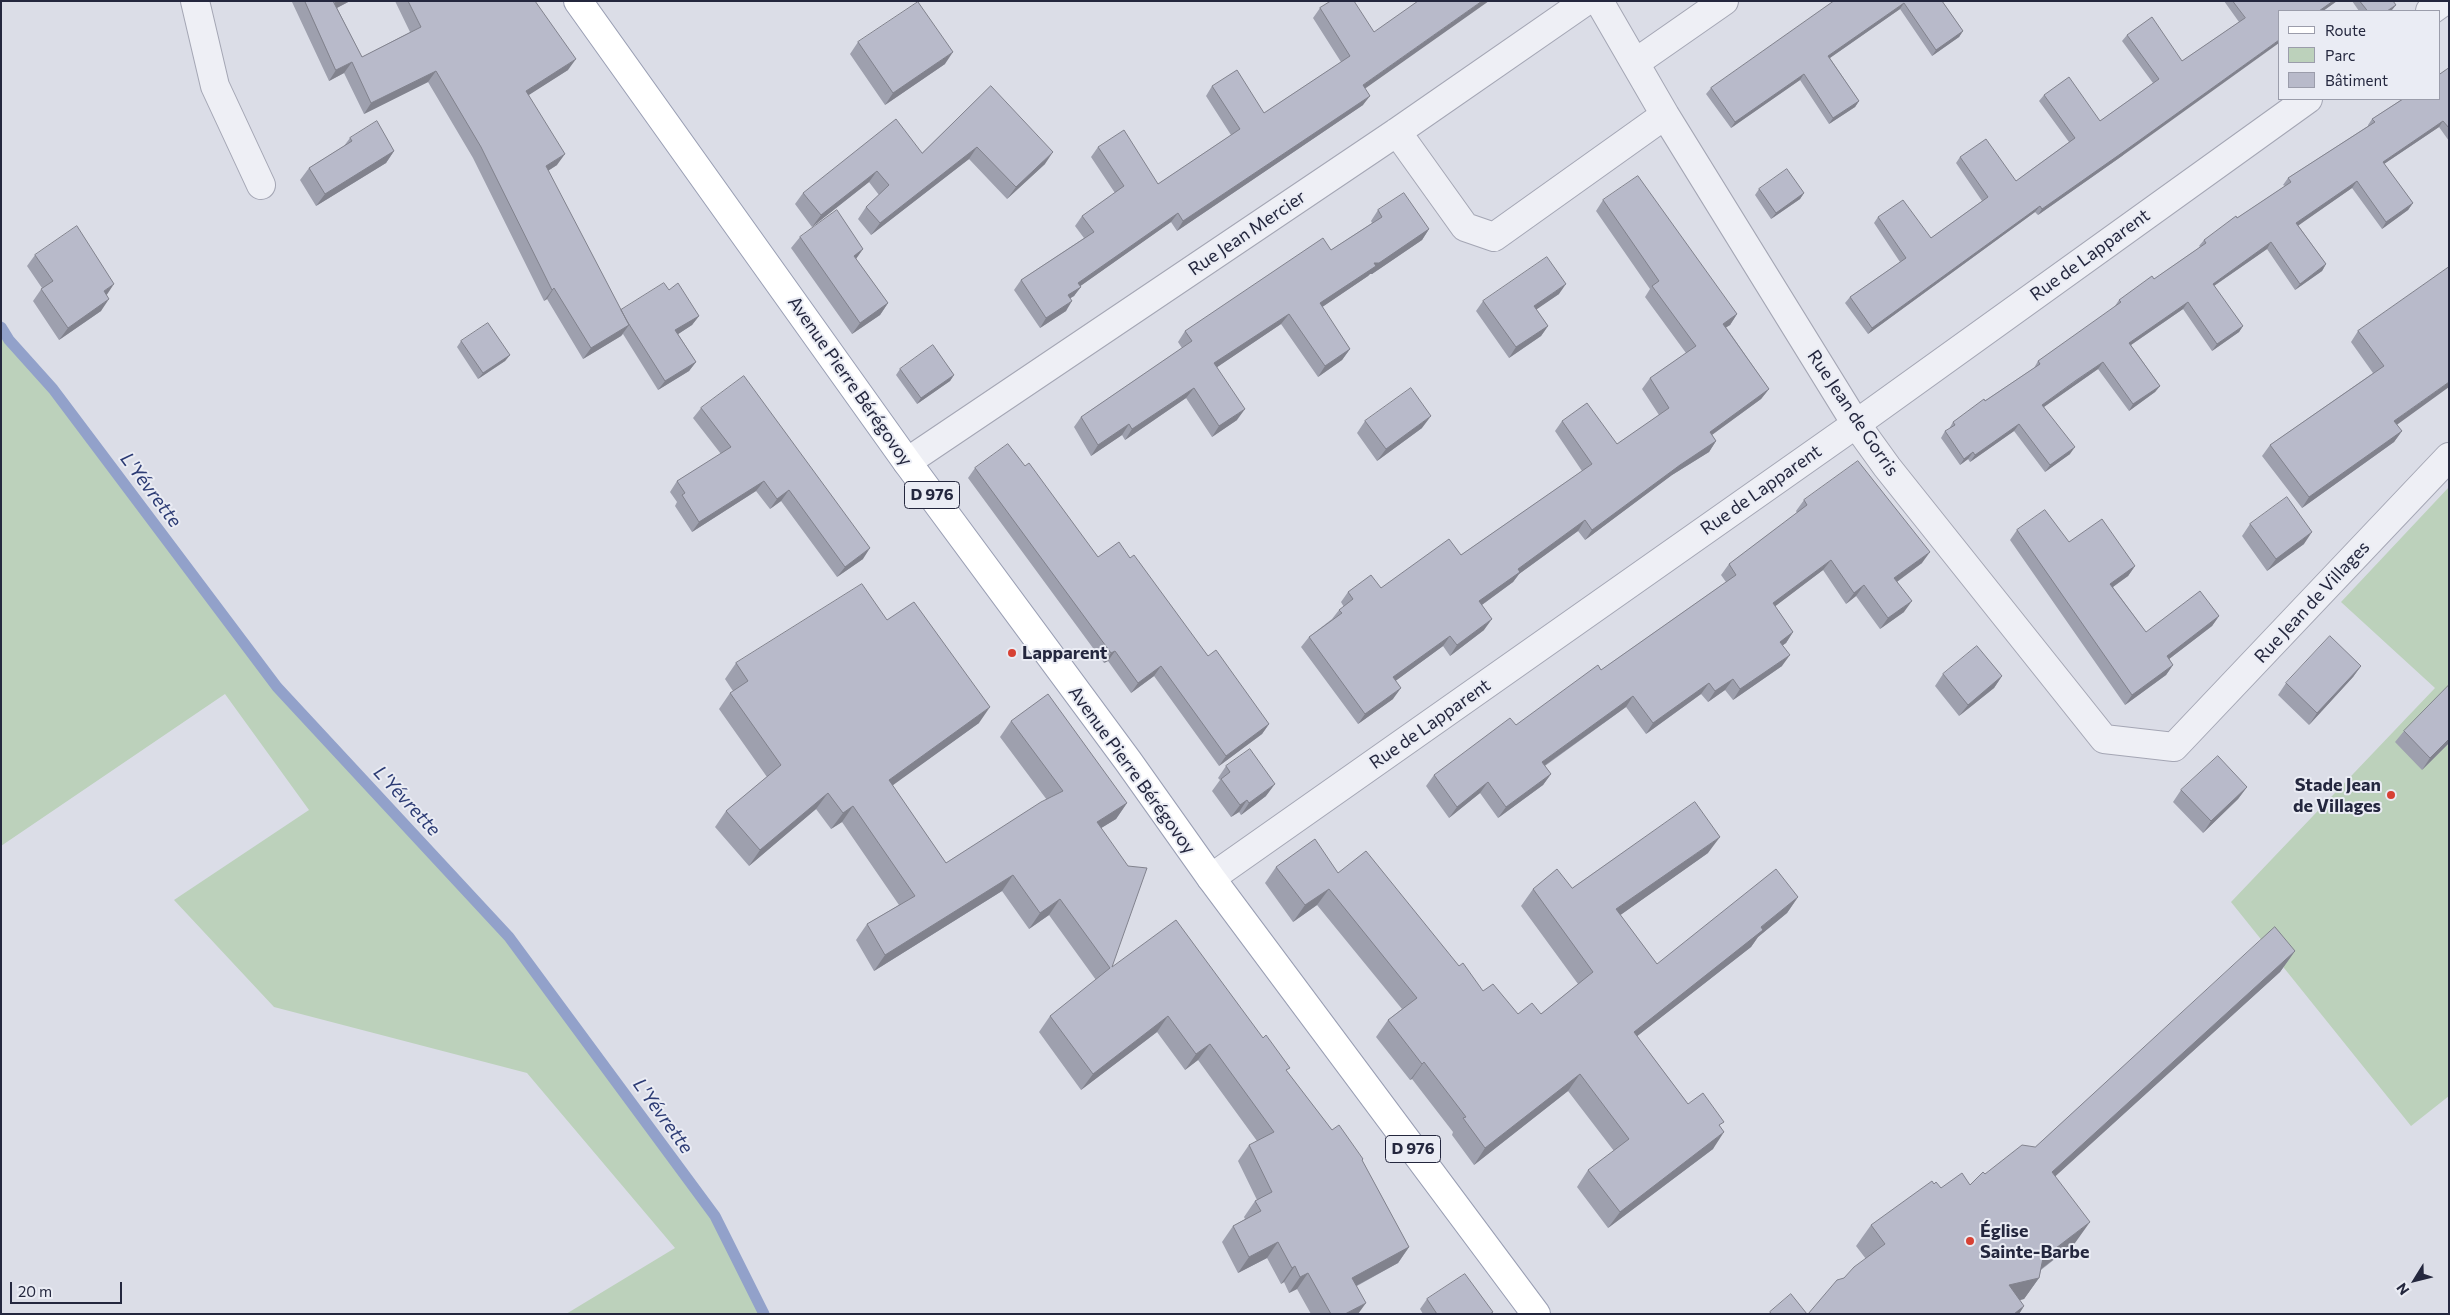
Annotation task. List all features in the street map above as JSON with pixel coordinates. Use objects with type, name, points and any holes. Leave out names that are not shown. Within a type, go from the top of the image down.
[{"type":"main road","name":"Avenue Pierre Bérégovoy","points":[[578,1],[907,462],[1128,761],[1211,878],[1536,1314]]},
{"type":"street","points":[[195,1],[215,86],[261,184]]},
{"type":"street","name":"Rue Jean Mercier","points":[[907,462],[1397,132],[1586,1]]},
{"type":"street","name":"Rue Jean de Gorris","points":[[1599,1],[1665,115],[1856,424],[1887,466],[2104,739],[2174,747]]},
{"type":"street","points":[[1635,63],[1724,1]]},
{"type":"street","points":[[2431,10],[2444,1]]},
{"type":"street","name":"Rue de Lapparent","points":[[1211,878],[1856,424],[2307,100]]},
{"type":"street","points":[[1397,132],[1465,227],[1494,237],[1665,115]]},
{"type":"street","name":"Rue Jean de Villages","points":[[2174,747],[2449,457]]},
{"type":"green space","points":[[1,327],[9,340],[53,389],[277,687],[509,937],[715,1216],[764,1314],[566,1314],[675,1248],[527,1073],[274,1007],[174,900],[309,810],[225,694],[1,846]]},
{"type":"green space","name":"Stade Jean de Villages","points":[[2449,487],[2449,1096],[2411,1126],[2231,902],[2435,688],[2341,602]]},
{"type":"building","points":[[305,1],[333,1],[362,57],[421,27],[408,1],[535,1],[576,59],[526,91],[565,154],[546,166],[629,325],[591,348],[554,288],[552,290],[481,147],[436,71],[371,103],[352,62],[336,70]]},
{"type":"building","points":[[1331,1],[1354,1],[1374,32],[1418,1],[1482,1],[1363,85],[1370,96],[1183,221],[1178,213],[1078,283],[1081,287],[1068,295],[1072,301],[1046,318],[1021,280],[1094,232],[1082,216],[1124,186],[1098,147],[1124,130],[1158,184],[1240,129],[1212,86],[1237,70],[1264,113],[1350,56],[1320,8]]},
{"type":"building","points":[[1834,1],[1942,1],[1963,31],[1936,50],[1904,3],[1828,56],[1859,101],[1833,118],[1804,74],[1735,122],[1711,88]]},
{"type":"building","points":[[2233,1],[2333,1],[2320,10],[2278,10],[2278,41],[2042,209],[2040,206],[1872,328],[1850,297],[1906,258],[1878,217],[1903,200],[1931,238],[1988,197],[1960,157],[1986,139],[2016,181],[2075,138],[2044,95],[2069,77],[2100,121],[2159,79],[2127,35],[2152,17],[2182,61],[2245,18]]},
{"type":"building","points":[[2360,1],[2393,1],[2396,5],[2388,10],[2367,10]]},
{"type":"building","points":[[918,2],[953,52],[893,93],[858,42]]},
{"type":"building","points":[[2449,68],[2449,128],[2443,121],[2383,162],[2413,203],[2386,222],[2357,181],[2296,223],[2326,264],[2300,284],[2271,242],[2213,284],[2243,326],[2217,344],[2188,302],[2129,343],[2160,386],[2133,404],[2103,362],[2075,381],[2042,405],[2075,447],[2050,465],[2019,424],[1975,455],[1973,452],[1964,459],[1945,431],[1955,425],[1953,422],[1984,399],[1985,401],[2040,364],[2038,361],[2121,302],[2119,300],[2152,276],[2154,279],[2206,243],[2204,240],[2236,216],[2237,218],[2291,182],[2288,178],[2375,122],[2372,119],[2401,100],[2440,100],[2440,74]]},
{"type":"building","points":[[991,86],[1053,152],[1016,187],[977,147],[880,223],[866,207],[889,185],[877,171],[821,215],[803,193],[896,119],[922,153]]},
{"type":"building","points":[[377,121],[394,151],[325,194],[309,168],[352,141],[350,138]]},
{"type":"building","points":[[1787,169],[1804,193],[1776,213],[1759,189]]},
{"type":"building","points":[[1638,176],[1737,314],[1723,324],[1769,389],[1710,432],[1716,441],[1592,530],[1585,520],[1518,569],[1520,572],[1479,601],[1492,619],[1457,645],[1450,636],[1393,677],[1401,688],[1365,714],[1309,637],[1342,613],[1339,610],[1353,599],[1348,592],[1371,575],[1381,588],[1449,539],[1461,555],[1592,464],[1562,421],[1587,403],[1617,444],[1669,408],[1650,378],[1696,346],[1652,286],[1659,281],[1603,200]]},
{"type":"building","points":[[1404,193],[1429,229],[1379,263],[1374,263],[1376,266],[1320,303],[1350,349],[1325,366],[1289,314],[1214,363],[1245,409],[1219,426],[1194,388],[1132,429],[1129,424],[1098,445],[1081,417],[1192,341],[1185,331],[1323,238],[1331,250],[1382,217],[1378,210]]},
{"type":"building","points":[[837,210],[863,249],[854,256],[888,303],[860,323],[800,237]]},
{"type":"building","points":[[77,226],[114,284],[104,291],[109,299],[68,328],[41,289],[53,281],[35,255]]},
{"type":"building","points":[[1547,257],[1566,284],[1534,306],[1548,326],[1516,347],[1483,301]]},
{"type":"building","points":[[2449,267],[2449,382],[2394,421],[2402,431],[2309,497],[2270,445],[2384,366],[2358,331]]},
{"type":"building","points":[[664,283],[669,290],[678,283],[699,316],[675,330],[696,362],[665,381],[621,310]]},
{"type":"building","points":[[488,323],[510,355],[483,373],[461,341]]},
{"type":"building","points":[[933,345],[954,375],[921,398],[900,369]]},
{"type":"building","points":[[744,376],[870,548],[845,567],[789,490],[777,499],[764,481],[699,522],[682,495],[685,493],[677,481],[731,447],[701,408]]},
{"type":"building","points":[[1411,388],[1431,416],[1386,449],[1365,421]]},
{"type":"building","points":[[1008,444],[1025,466],[1029,463],[1098,557],[1119,542],[1130,558],[1134,555],[1208,656],[1216,650],[1269,724],[1226,756],[1161,666],[1138,683],[1115,651],[1111,653],[975,468]]},
{"type":"building","points":[[1858,461],[1930,552],[1894,578],[1912,601],[1888,618],[1864,585],[1854,593],[1831,560],[1773,603],[1793,632],[1780,642],[1790,655],[1740,689],[1733,679],[1715,691],[1709,683],[1653,723],[1633,696],[1542,762],[1551,774],[1506,807],[1488,782],[1457,807],[1434,775],[1510,718],[1516,725],[1598,665],[1601,670],[1736,575],[1729,564],[1807,505],[1804,500]]},
{"type":"building","points":[[2287,497],[2312,532],[2276,559],[2250,524]]},
{"type":"building","points":[[2045,510],[2069,542],[2102,519],[2135,566],[2110,584],[2146,632],[2200,591],[2219,616],[2167,656],[2173,665],[2132,695],[2017,530]]},
{"type":"building","points":[[862,584],[887,620],[914,602],[990,707],[889,780],[946,863],[1041,802],[1063,791],[1011,721],[1048,694],[1127,803],[1097,822],[1128,866],[1147,868],[1112,967],[1176,920],[1263,1038],[1266,1035],[1290,1068],[1286,1070],[1332,1130],[1339,1125],[1363,1159],[1409,1247],[1352,1278],[1366,1303],[1345,1314],[1331,1314],[1308,1273],[1300,1277],[1295,1266],[1292,1268],[1278,1242],[1249,1257],[1233,1226],[1261,1211],[1255,1201],[1272,1192],[1249,1145],[1274,1132],[1210,1044],[1196,1054],[1168,1016],[1093,1074],[1050,1016],[1110,968],[1060,899],[1040,913],[1013,875],[885,955],[867,924],[915,896],[853,806],[843,813],[828,793],[760,850],[726,811],[781,765],[730,693],[748,681],[736,663]]},
{"type":"building","points":[[2330,636],[2361,666],[2317,713],[2286,683]]},
{"type":"building","points":[[1977,646],[2002,676],[1968,705],[1943,674]]},
{"type":"building","points":[[2449,685],[2449,739],[2430,758],[2404,731]]},
{"type":"building","points":[[1250,749],[1275,784],[1249,803],[1247,800],[1240,805],[1221,779],[1230,772],[1226,766]]},
{"type":"building","points":[[2218,756],[2247,787],[2211,821],[2181,790]]},
{"type":"building","points":[[1695,802],[1720,837],[1616,909],[1657,964],[1776,869],[1798,897],[1761,927],[1763,930],[1634,1032],[1688,1104],[1703,1093],[1724,1122],[1719,1125],[1724,1132],[1620,1212],[1588,1170],[1629,1139],[1580,1074],[1485,1148],[1463,1118],[1466,1117],[1424,1062],[1422,1064],[1388,1020],[1417,998],[1329,889],[1305,905],[1276,867],[1315,839],[1338,873],[1366,851],[1459,966],[1463,963],[1483,991],[1493,984],[1518,1014],[1532,1003],[1541,1014],[1593,972],[1533,889],[1557,869],[1572,888]]},
{"type":"building","points":[[2275,927],[2295,951],[2052,1172],[2090,1222],[2043,1258],[2039,1278],[2009,1285],[2024,1306],[2014,1314],[1808,1314],[1837,1280],[1844,1278],[1854,1267],[1885,1244],[1871,1225],[1932,1181],[1934,1184],[1936,1182],[1941,1188],[1962,1173],[1970,1185],[1983,1172],[1985,1174],[2022,1145],[2035,1147]]},
{"type":"building","points":[[1465,1274],[1493,1312],[1490,1314],[1437,1314],[1427,1299]]},
{"type":"building","points":[[1791,1294],[1807,1314],[1771,1314],[1770,1312]]},
{"type":"waterway","name":"L'Yévrette","points":[[1,327],[9,340],[53,389],[277,687],[509,937],[715,1216],[764,1314]]},
{"type":"place","name":"Lapparent","points":[[1012,653]]},
{"type":"place","name":"Stade Jean de Villages","points":[[2391,795]]},
{"type":"place","name":"Église Sainte-Barbe","points":[[1970,1241]]}]
